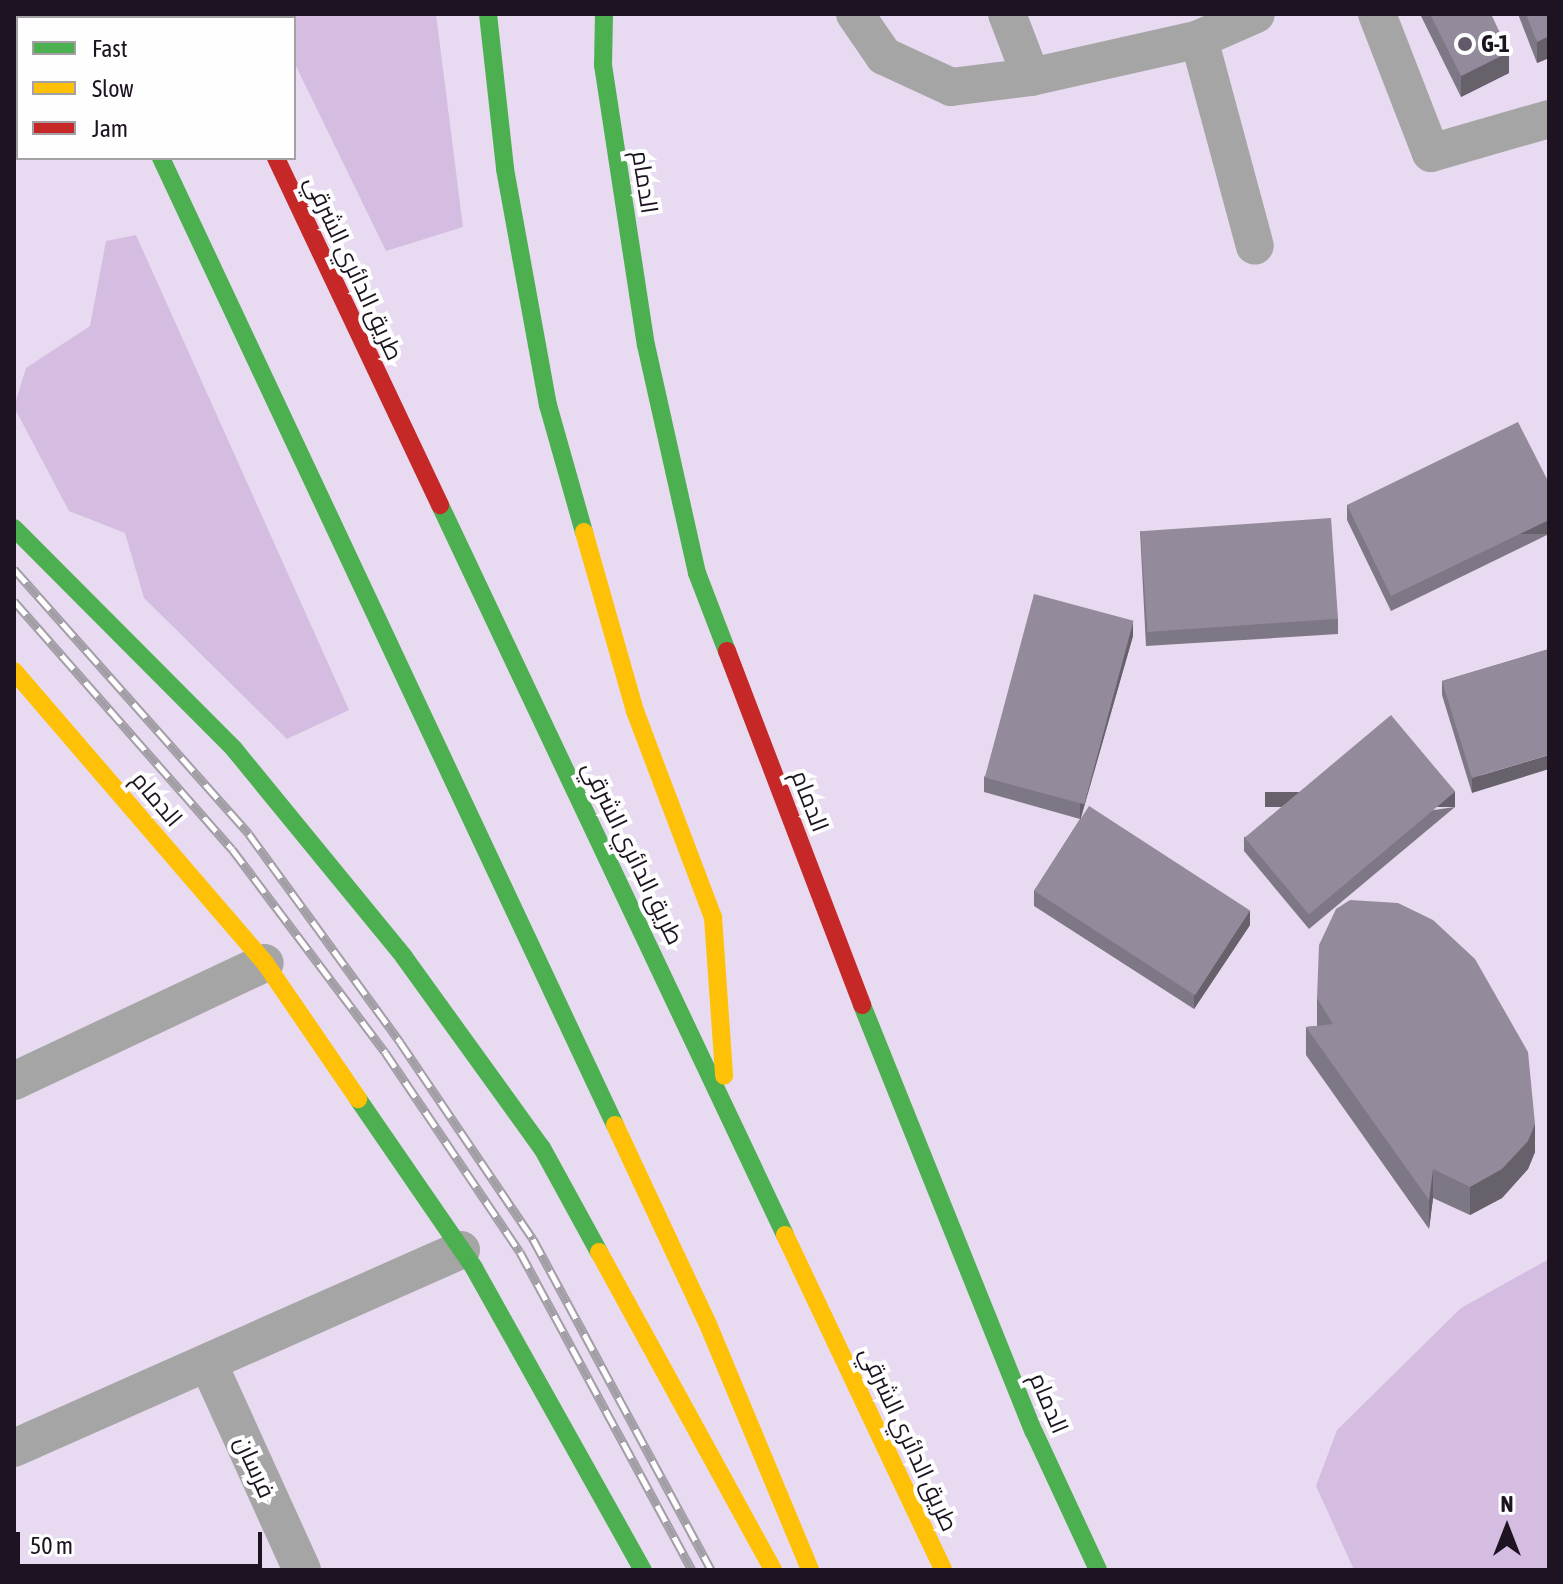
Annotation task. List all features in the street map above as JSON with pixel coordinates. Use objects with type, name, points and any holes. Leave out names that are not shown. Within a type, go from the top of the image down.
[{"type":"main road","points":[[488,14],[505,169],[548,405],[635,711],[713,917],[726,1103]]},
{"type":"main road","name":"الدمام","points":[[604,14],[603,65],[646,345],[697,573],[847,969],[1034,1432],[1098,1570]]},
{"type":"main road","points":[[162,160],[707,1322],[810,1570]]},
{"type":"main road","name":"طريق الدائري الشرقي","points":[[277,160],[726,1103],[943,1570]]},
{"type":"main road","points":[[14,528],[234,749],[413,970],[542,1148],[773,1570]]},
{"type":"main road","name":"الدمام","points":[[14,671],[265,963],[461,1250],[643,1570]]},
{"type":"street","points":[[855,14],[884,56],[951,87],[1031,77],[1199,39],[1256,14]]},
{"type":"street","points":[[1007,14],[1031,77]]},
{"type":"street","points":[[1377,14],[1431,153],[1549,119]]},
{"type":"street","points":[[1199,39],[1255,246]]},
{"type":"street","points":[[14,1081],[265,963]]},
{"type":"street","points":[[14,1448],[209,1365],[461,1250]]},
{"type":"street","name":"فرسان","points":[[209,1365],[302,1570]]},
{"type":"shaded area","points":[[271,14],[436,14],[463,227],[386,251],[296,66],[296,16]]},
{"type":"shaded area","points":[[136,235],[349,710],[287,739],[144,598],[125,533],[69,511],[14,407],[26,368],[90,326],[106,241]]},
{"type":"shaded area","points":[[1549,1259],[1549,1570],[1354,1570],[1316,1486],[1337,1430],[1461,1308]]},
{"type":"building","name":"G-1","points":[[1430,14],[1491,14],[1509,52],[1461,76]]},
{"type":"building","points":[[1526,14],[1549,14],[1549,36],[1537,42]]},
{"type":"building","points":[[1518,422],[1549,483],[1549,520],[1391,596],[1347,505]]},
{"type":"building","points":[[1331,518],[1338,619],[1148,632],[1140,531]]},
{"type":"building","points":[[1034,594],[1133,621],[1084,804],[985,778]]},
{"type":"building","points":[[1549,649],[1549,755],[1472,778],[1442,681]]},
{"type":"building","points":[[1391,715],[1455,792],[1309,914],[1245,838]]},
{"type":"building","points":[[1089,806],[1250,911],[1195,995],[1034,891]]},
{"type":"building","points":[[1350,900],[1398,903],[1433,920],[1475,959],[1528,1052],[1535,1124],[1528,1141],[1502,1169],[1470,1187],[1433,1169],[1429,1200],[1306,1027],[1333,1024],[1317,998],[1319,945],[1336,909]]},
{"type":"railway","points":[[14,569],[249,834],[400,1042],[533,1239],[711,1570]]},
{"type":"railway","points":[[14,601],[232,849],[385,1052],[520,1252],[692,1570]]},
{"type":"traffic: fast","points":[[488,14],[505,169],[548,405],[584,532]]},
{"type":"traffic: fast","points":[[604,14],[603,65],[646,345],[697,573],[727,651]]},
{"type":"traffic: fast","points":[[162,160],[615,1125]]},
{"type":"traffic: fast","points":[[440,505],[785,1235]]},
{"type":"traffic: fast","points":[[14,528],[234,749],[404,957],[542,1148],[599,1252]]},
{"type":"traffic: fast","points":[[862,1005],[1034,1432],[1098,1570]]},
{"type":"traffic: fast","points":[[358,1099],[474,1268],[643,1570]]},
{"type":"traffic: slow","points":[[584,532],[635,711],[713,917],[724,1076]]},
{"type":"traffic: slow","points":[[14,671],[265,963],[358,1099]]},
{"type":"traffic: slow","points":[[615,1125],[707,1322],[810,1570]]},
{"type":"traffic: slow","points":[[785,1235],[943,1570]]},
{"type":"traffic: slow","points":[[599,1252],[773,1570]]},
{"type":"traffic: jam","points":[[277,160],[440,505]]},
{"type":"traffic: jam","points":[[727,651],[862,1005]]},
{"type":"place","name":"G-1","points":[[1465,44]]}]
